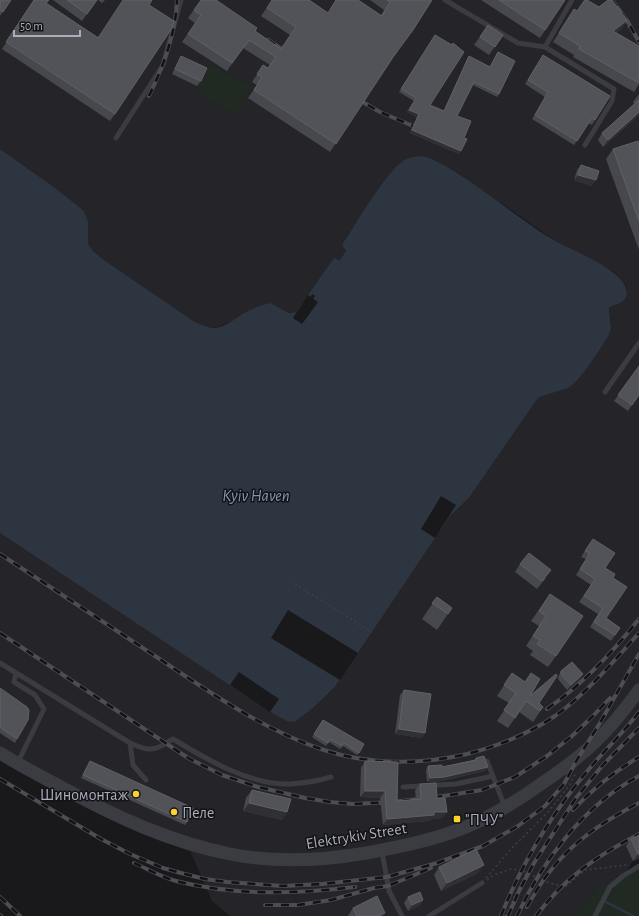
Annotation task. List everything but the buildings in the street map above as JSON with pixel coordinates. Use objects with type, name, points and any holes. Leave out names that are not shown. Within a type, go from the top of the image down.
[{"type":"street","name":"Elektrykiv Street","points":[[0,753],[17,764],[105,811],[150,831],[187,844],[230,854],[265,859],[301,860],[336,858],[382,850],[451,833],[493,815],[559,772],[595,743],[620,716],[639,690]]},
{"type":"lane","points":[[116,138],[163,65],[181,0]]},
{"type":"lane","points":[[445,0],[518,43],[545,47],[614,89],[612,102],[585,145]]},
{"type":"lane","points":[[545,47],[572,0]]},
{"type":"lane","points":[[605,392],[639,343]]},
{"type":"lane","points":[[0,663],[130,743],[147,750],[159,747],[173,739],[224,768],[265,781],[290,784],[314,782],[331,777]]},
{"type":"lane","points":[[16,674],[14,682],[35,695],[44,709],[17,764]]},
{"type":"lane","points":[[130,743],[133,765],[146,780]]},
{"type":"lane","points":[[487,761],[505,808]]},
{"type":"lane","points":[[403,787],[456,784],[493,776]]},
{"type":"lane","points":[[382,850],[389,891],[402,916]]},
{"type":"lane","points":[[595,915],[610,888],[623,876],[639,866]]},
{"type":"lane","points":[[429,916],[482,883]]},
{"type":"path","points":[[622,18],[628,27],[639,36]]},
{"type":"path","points":[[295,584],[372,632]]},
{"type":"path","points":[[482,883],[511,848],[548,812],[568,786],[578,769]]},
{"type":"path","points":[[482,883],[496,874],[511,869],[521,870],[549,883],[565,887],[585,870],[632,864]]},
{"type":"path","points":[[505,916],[526,873]]},
{"type":"shaded area","points":[[0,0],[639,0],[639,859],[633,861],[601,916],[230,916],[212,901],[187,844],[0,753],[0,533],[270,712],[295,722],[313,708],[335,687],[450,516],[469,498],[538,398],[547,393],[570,387],[581,375],[609,335],[611,321],[609,308],[626,294],[627,289],[625,284],[614,272],[554,240],[461,175],[435,160],[422,156],[408,158],[382,183],[343,243],[342,245],[346,251],[344,257],[340,260],[335,258],[333,259],[296,312],[289,313],[263,305],[247,312],[231,322],[214,328],[206,327],[195,322],[92,251],[88,244],[83,210],[54,187],[0,149]]},
{"type":"shaded area","points":[[209,64],[251,86],[236,115],[194,93]]},
{"type":"shaded area","points":[[639,869],[639,916],[573,916],[601,886],[626,872]]},
{"type":"water","name":"Kyiv Haven","points":[[0,149],[54,187],[83,210],[88,221],[88,244],[93,251],[195,322],[210,328],[222,326],[231,322],[242,314],[270,303],[289,313],[296,312],[333,259],[335,258],[340,260],[346,251],[342,245],[343,243],[373,196],[392,171],[409,158],[418,156],[431,158],[472,182],[546,235],[611,271],[621,279],[626,288],[625,299],[621,303],[609,308],[611,327],[609,335],[584,372],[573,385],[568,388],[538,398],[469,498],[450,516],[335,687],[313,708],[295,722],[287,721],[270,712],[0,533]]},
{"type":"pier","points":[[312,294],[315,296],[313,299],[318,302],[302,324],[293,318],[308,295],[311,297]]},
{"type":"pier","points":[[441,496],[456,505],[435,538],[421,529]]},
{"type":"pier","points":[[288,610],[358,653],[340,680],[271,638]]},
{"type":"pier","points":[[239,672],[279,699],[270,712],[230,685]]},
{"type":"waterway","points":[[606,902],[633,916]]},
{"type":"railway","points":[[149,96],[168,50],[174,25],[177,0]]},
{"type":"railway","points":[[612,0],[628,22],[639,42]]},
{"type":"railway","points":[[268,40],[291,55]]},
{"type":"railway","points":[[354,97],[380,112],[413,126]]},
{"type":"railway","points":[[0,554],[236,709],[301,742],[341,755],[377,761],[413,762],[449,758],[490,747],[534,729],[555,716],[578,697],[599,677],[639,633]]},
{"type":"railway","points":[[547,709],[585,679],[639,619]]},
{"type":"railway","points":[[0,633],[188,758],[222,775],[258,787],[330,802],[353,804],[392,802],[482,790],[515,777],[547,756],[572,736],[610,698]]},
{"type":"railway","points":[[0,779],[101,839],[130,854],[163,868],[181,873],[205,879],[227,882],[283,886],[322,884],[387,877],[437,863],[483,846],[518,826],[545,806],[564,784],[639,654]]},
{"type":"railway","points":[[501,916],[518,877],[550,821],[575,786],[639,712]]},
{"type":"railway","points":[[508,916],[534,863],[576,798],[602,766],[639,728]]},
{"type":"railway","points":[[573,810],[604,781],[639,757]]},
{"type":"railway","points":[[517,916],[539,875],[567,836],[600,802],[639,776]]},
{"type":"railway","points":[[527,907],[537,889],[549,873],[574,846],[604,823],[639,803]]},
{"type":"railway","points":[[536,916],[558,890],[570,879],[596,859],[639,834]]},
{"type":"railway","points":[[134,863],[176,881],[221,889],[288,892],[355,887]]},
{"type":"railway","points":[[265,905],[298,905],[331,900],[374,888],[388,886],[431,868]]},
{"type":"railway","points":[[0,897],[20,916]]},
{"type":"place","name":"Шиномонтаж","points":[[136,794]]},
{"type":"place","name":"Пеле","points":[[174,812]]},
{"type":"place","name":"\"ПЧУ\"","points":[[457,819]]}]
